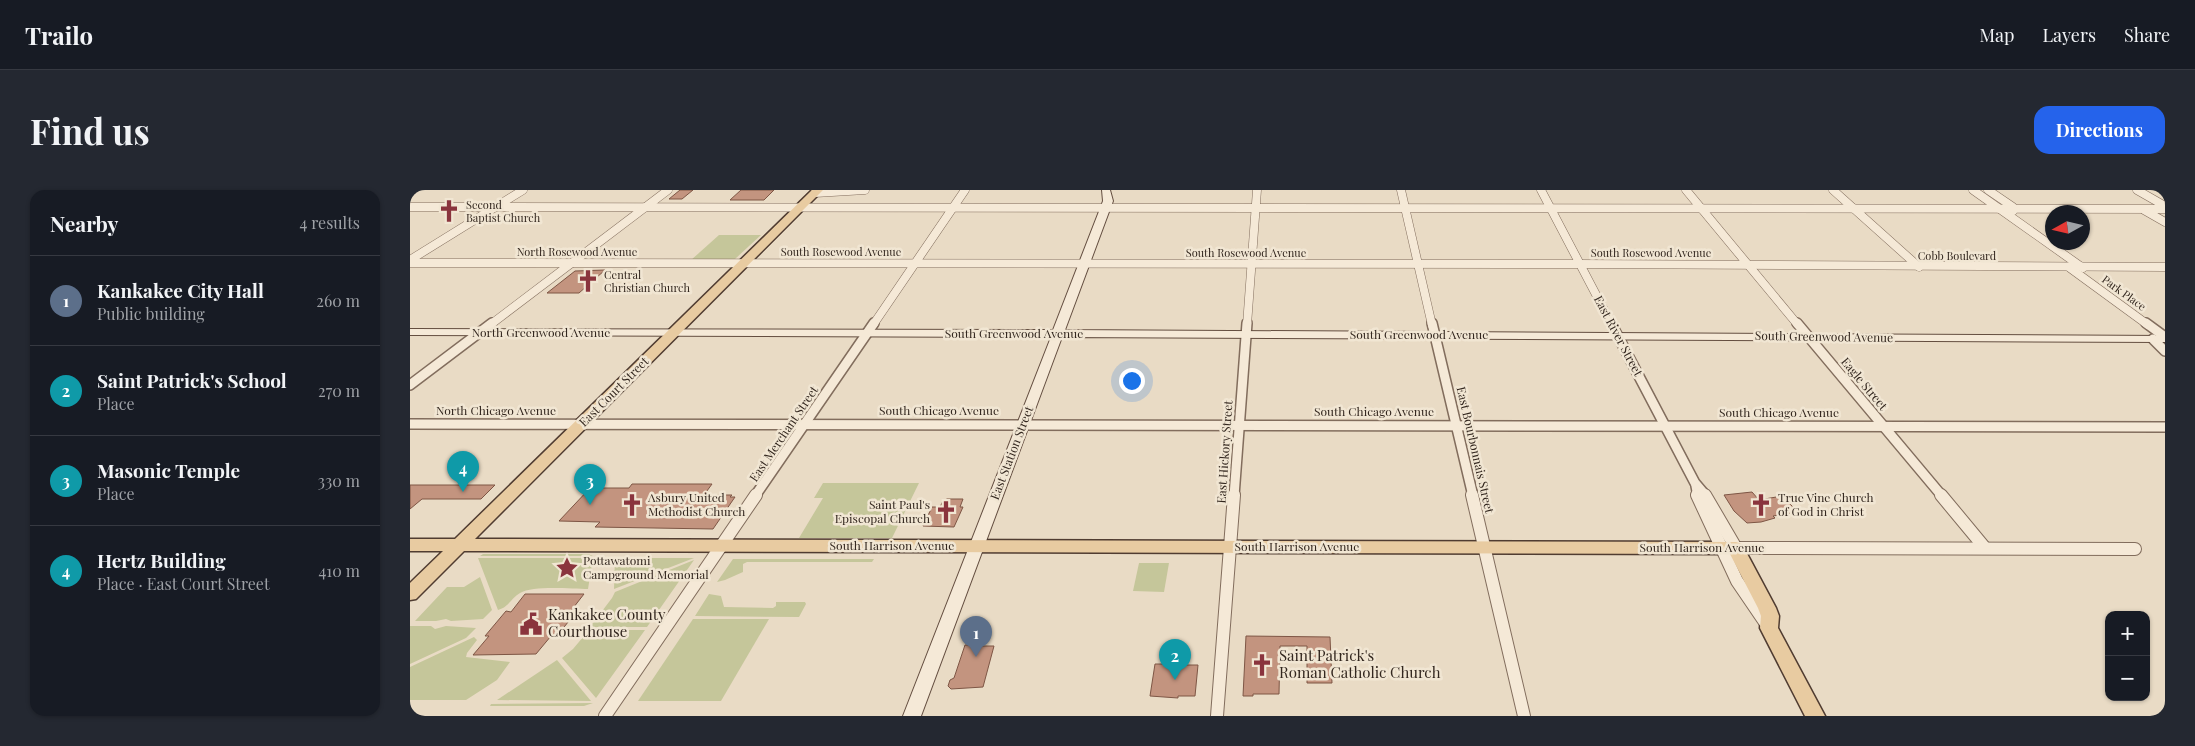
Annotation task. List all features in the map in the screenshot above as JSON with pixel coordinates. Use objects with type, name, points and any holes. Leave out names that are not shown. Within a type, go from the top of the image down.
[{"type":"main road","name":"East Station Street","points":[[912,716],[1105,208],[1108,196],[1106,190]]},
{"type":"main road","name":"East Court Street","points":[[410,594],[817,191]]},
{"type":"main road","name":"North Greenwood Avenue","points":[[410,332],[673,333]]},
{"type":"main road","name":"South Harrison Avenue","points":[[410,545],[1729,548]]},
{"type":"main road","name":"East River Street","points":[[1729,548],[1767,608],[1770,616],[1769,628],[1815,716]]},
{"type":"street","points":[[410,262],[523,190]]},
{"type":"street","points":[[410,386],[668,190]]},
{"type":"street","points":[[817,191],[865,190]]},
{"type":"street","name":"East Merchant Street","points":[[605,716],[965,190]]},
{"type":"street","name":"East Hickory Street","points":[[1217,716],[1257,190]]},
{"type":"street","name":"East Bourbonnais Street","points":[[1402,190],[1524,716]]},
{"type":"street","name":"East River Street","points":[[1541,190],[1666,425],[1695,483],[1697,495],[1729,548]]},
{"type":"street","name":"Eagle Street","points":[[1686,190],[1985,548]]},
{"type":"street","points":[[1833,190],[1919,267]]},
{"type":"street","points":[[1973,190],[2083,268]]},
{"type":"street","points":[[1988,190],[2013,207],[2012,210],[2045,234]]},
{"type":"street","points":[[2137,190],[2165,207]]},
{"type":"street","points":[[410,207],[2000,210],[2143,209],[2165,207]]},
{"type":"street","points":[[2143,209],[2165,222]]},
{"type":"street","points":[[2069,250],[2094,268]]},
{"type":"street","name":"North Rosewood Avenue","points":[[410,262],[744,263]]},
{"type":"street","name":"South Rosewood Avenue","points":[[744,263],[1748,265]]},
{"type":"street","name":"Cobb Boulevard","points":[[1748,265],[2165,267]]},
{"type":"street","name":"Park Place","points":[[2070,268],[2161,338],[2165,351]]},
{"type":"street","name":"South Greenwood Avenue","points":[[673,333],[1435,334],[1799,336],[1809,338],[2161,338]]},
{"type":"street","name":"South Chicago Avenue","points":[[582,423],[2165,426]]},
{"type":"street","name":"North Chicago Avenue","points":[[410,424],[582,423]]},
{"type":"street","name":"South Harrison Avenue","points":[[1729,548],[2135,549]]},
{"type":"green space","points":[[719,235],[761,235],[735,259],[690,261]]},
{"type":"green space","points":[[823,483],[919,483],[892,538],[799,538],[823,498],[814,498]]},
{"type":"green space","points":[[483,554],[588,554],[593,556],[480,556]]},
{"type":"green space","points":[[478,558],[593,558],[588,589],[534,589],[520,593],[505,607],[498,610]]},
{"type":"green space","points":[[615,558],[694,558],[614,589]]},
{"type":"green space","points":[[733,559],[874,559],[872,562],[747,562],[743,564],[743,572],[717,582]]},
{"type":"green space","points":[[694,560],[647,627],[590,627],[615,592]]},
{"type":"green space","points":[[1139,563],[1169,563],[1164,592],[1133,591]]},
{"type":"green space","points":[[480,577],[492,610],[483,619],[415,621],[447,587],[464,587]]},
{"type":"green space","points":[[709,594],[721,596],[724,607],[773,608],[776,606],[776,602],[805,602],[806,604],[799,617],[695,616]]},
{"type":"green space","points":[[693,619],[769,619],[721,701],[638,701]]},
{"type":"green space","points":[[410,626],[431,626],[435,629],[446,626],[476,628],[466,638],[410,664]]},
{"type":"green space","points":[[589,630],[645,630],[596,698],[562,658],[573,649]]},
{"type":"green space","points":[[474,637],[477,640],[466,657],[510,662],[497,680],[466,700],[410,700],[410,667]]},
{"type":"green space","points":[[557,660],[591,701],[497,700]]},
{"type":"green space","points":[[593,703],[584,706],[490,706],[491,704]]},
{"type":"building","points":[[680,190],[693,190],[682,199],[669,199]]},
{"type":"building","points":[[741,190],[774,190],[764,200],[730,200]]},
{"type":"building","name":"Central Christian Church","points":[[605,270],[579,293],[547,293],[575,271]]},
{"type":"building","name":"Asbury United Methodist Church","points":[[632,484],[712,484],[704,495],[732,495],[730,497],[735,497],[713,529],[595,527],[600,522],[559,521],[590,488],[629,488]]},
{"type":"building","points":[[410,485],[495,485],[481,499],[422,499],[410,509]]},
{"type":"building","name":"True Vine Church of God in Christ","points":[[1752,492],[1759,500],[1782,496],[1798,512],[1773,516],[1775,518],[1761,522],[1747,523],[1734,511],[1724,495]]},
{"type":"building","name":"Saint Paul's Episcopal Church","points":[[947,499],[963,499],[960,507],[963,507],[954,527],[923,526],[932,507],[940,507],[943,501]]},
{"type":"building","name":"Kankakee County Courthouse","points":[[525,594],[584,594],[570,612],[576,612],[557,636],[551,636],[536,654],[473,655],[489,636],[485,636],[506,611],[511,612]]},
{"type":"building","points":[[977,635],[986,635],[982,646],[994,646],[983,687],[951,689],[948,686],[950,680],[954,678],[965,645],[973,645]]},
{"type":"building","name":"Saint Patrick's Roman Catholic Church","points":[[1246,636],[1330,637],[1332,683],[1307,683],[1307,646],[1280,646],[1279,694],[1243,696]]},
{"type":"building","points":[[1170,659],[1183,659],[1182,665],[1198,665],[1195,696],[1178,696],[1178,698],[1150,696],[1155,664],[1170,664]]},
{"type":"place","name":"Second Baptist Church","points":[[449,211]]},
{"type":"place","name":"Central Christian Church","points":[[588,281]]},
{"type":"place","name":"Hertz Building","points":[[463,492]]},
{"type":"place","name":"Masonic Temple","points":[[590,505]]},
{"type":"place","name":"Asbury United Methodist Church","points":[[632,505]]},
{"type":"place","name":"True Vine Church of God in Christ","points":[[1761,505]]},
{"type":"place","name":"Saint Paul's Episcopal Church","points":[[946,512]]},
{"type":"place","name":"Pottawatomi Campground Memorial","points":[[567,568]]},
{"type":"place","name":"Kankakee County Courthouse","points":[[531,624]]},
{"type":"place","name":"Kankakee City Hall","points":[[976,657]]},
{"type":"place","name":"Saint Patrick's Roman Catholic Church","points":[[1262,665]]},
{"type":"place","name":"Saint Patrick's School","points":[[1175,680]]}]
